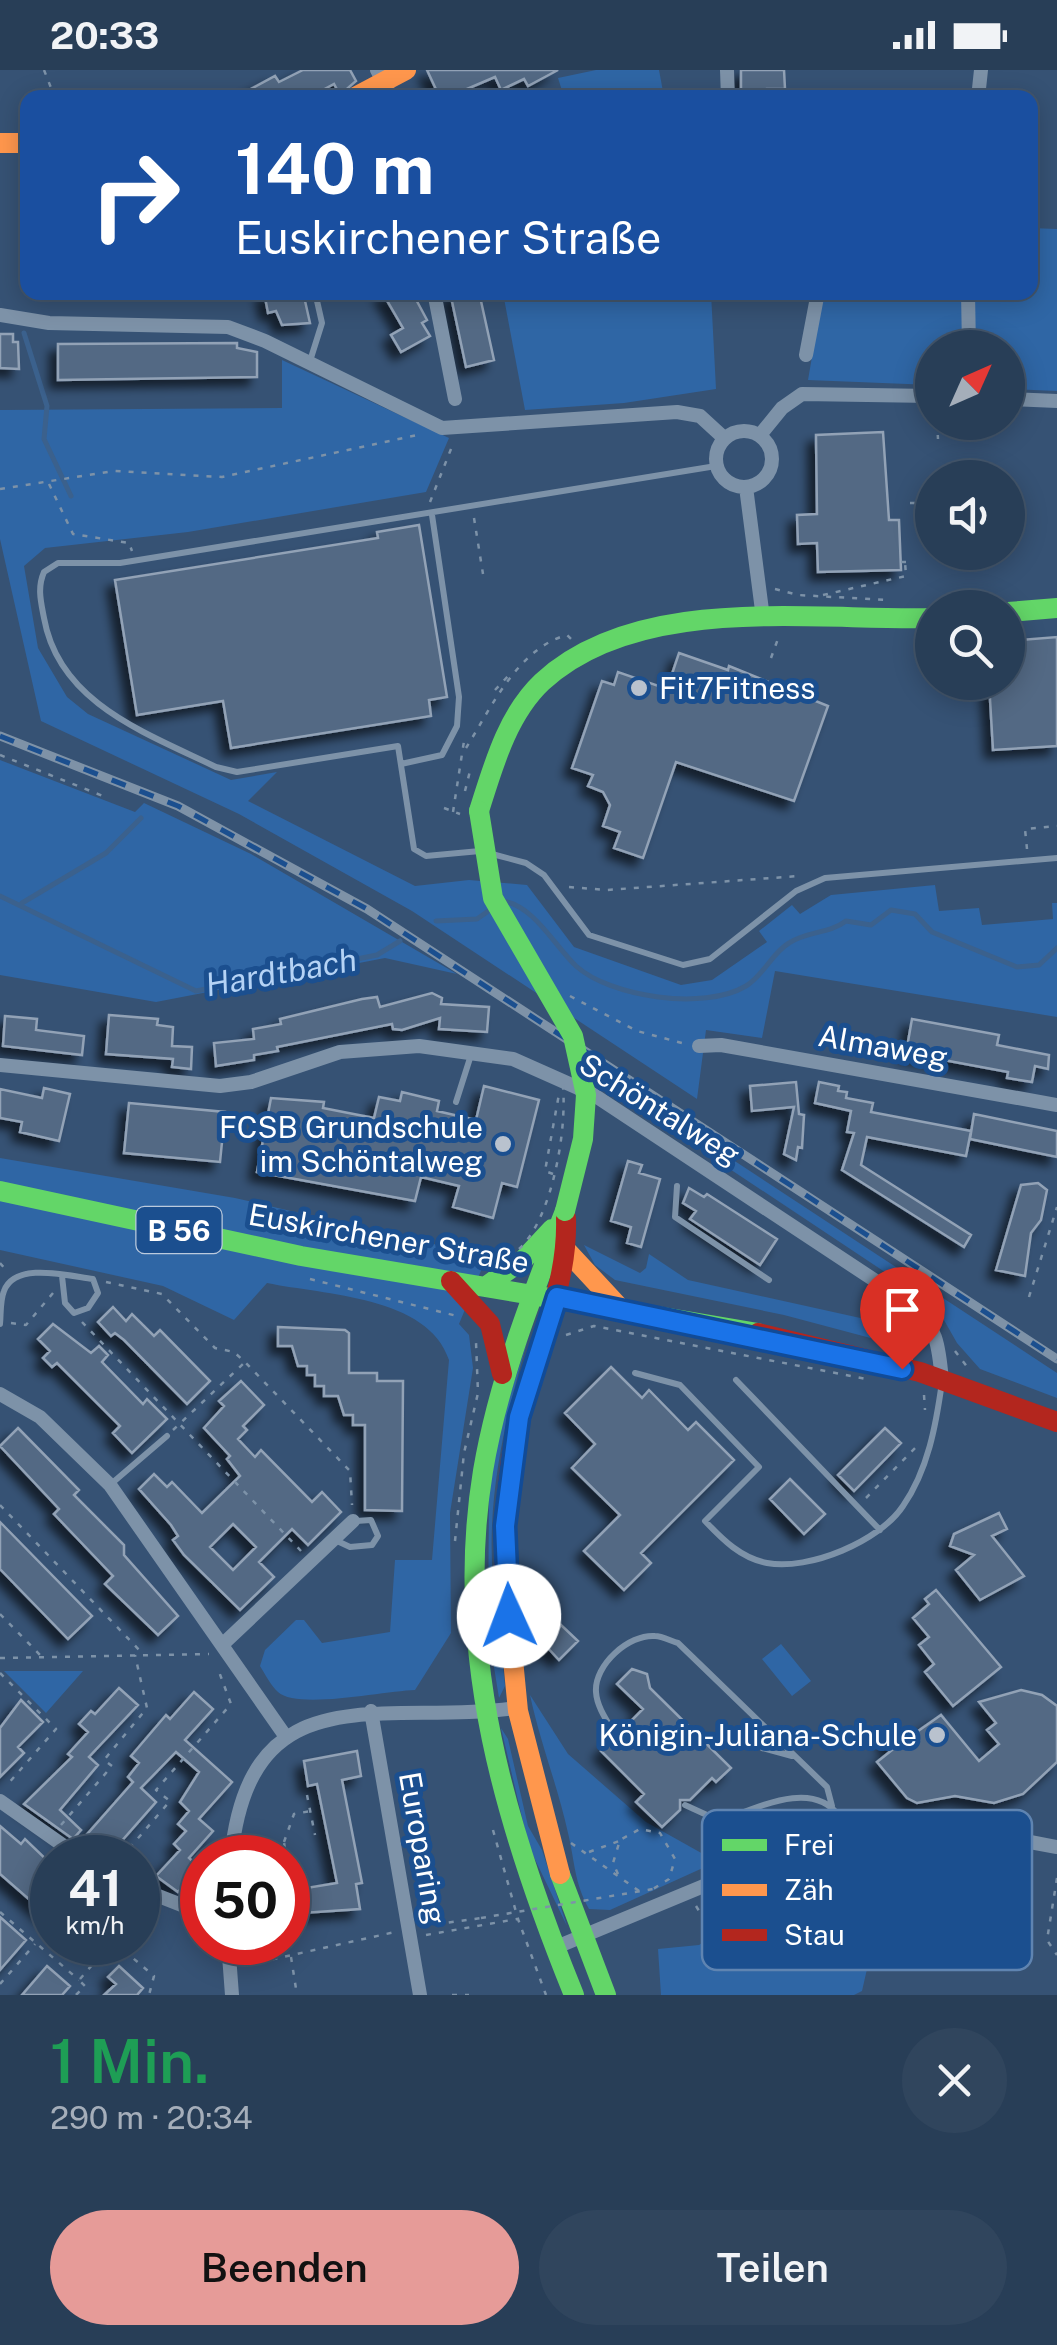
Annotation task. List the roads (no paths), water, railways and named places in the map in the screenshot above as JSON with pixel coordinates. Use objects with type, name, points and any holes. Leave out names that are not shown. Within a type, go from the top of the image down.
[{"type":"main road","points":[[384,83],[406,70]]},
{"type":"main road","points":[[1025,611],[1057,608]]},
{"type":"main road","points":[[606,1995],[581,1938],[546,1836],[516,1708],[505,1526],[519,1417],[566,1263],[566,1211],[583,1139],[586,1095],[573,1036],[492,898],[470,813],[498,748],[522,708],[543,682],[576,655],[624,635],[763,618],[915,618]]},
{"type":"main road","name":"Euskirchener Straße","points":[[0,1191],[451,1281],[620,1308],[902,1369],[941,1390],[1057,1422]]},
{"type":"main road","points":[[485,1287],[529,1258],[566,1211]]},
{"type":"main road","points":[[529,1258],[533,1293],[503,1380],[476,1523],[474,1596],[484,1712],[513,1827],[574,1995]]},
{"type":"main road","points":[[566,1263],[620,1308]]},
{"type":"main road","points":[[451,1281],[490,1324],[500,1349],[503,1380]]},
{"type":"street","points":[[436,300],[455,399]]},
{"type":"street","points":[[806,356],[816,300]]},
{"type":"street","points":[[968,300],[969,330]]},
{"type":"street","points":[[0,315],[49,323],[228,328],[309,362],[442,428],[677,412],[700,416],[724,438]]},
{"type":"street","points":[[760,436],[782,408],[802,394],[915,396]]},
{"type":"street","points":[[1025,399],[1057,401]]},
{"type":"street","points":[[744,430],[760,436],[770,448],[772,464],[762,480],[746,487],[728,482],[716,466],[724,438],[744,430]]},
{"type":"street","points":[[746,487],[760,561],[763,618]]},
{"type":"street","name":"Almaweg","points":[[698,1046],[722,1045],[1057,1105]]},
{"type":"street","name":"Schöntalweg","points":[[0,1065],[220,1086],[251,1082],[340,1052],[420,1046],[513,1059],[562,1076],[909,1303],[927,1318],[939,1340],[941,1390]]},
{"type":"street","points":[[902,1369],[916,1318],[909,1303]]},
{"type":"street","points":[[0,1394],[40,1417],[110,1485],[217,1649],[286,1737]]},
{"type":"street","points":[[217,1649],[354,1521]]},
{"type":"street","points":[[236,1835],[247,1782],[286,1737],[321,1720],[371,1711],[484,1712],[516,1708]]},
{"type":"street","name":"Europaring","points":[[371,1711],[420,1995]]},
{"type":"street","points":[[0,1801],[46,1835]]},
{"type":"street","points":[[1032,1842],[1057,1846]]},
{"type":"street","points":[[554,1948],[702,1889]]},
{"type":"street","points":[[230,1965],[232,1995]]},
{"type":"lane","points":[[309,362],[322,323],[317,300]]},
{"type":"lane","points":[[716,466],[640,475],[432,515],[120,563],[58,563],[44,572],[39,589],[48,640],[75,685],[100,707],[200,759],[237,772],[398,746],[410,840],[419,854],[478,850],[516,859],[544,874],[595,938],[690,965],[710,959],[796,891],[825,878],[1057,858]]},
{"type":"lane","points":[[402,764],[442,755],[459,714],[432,515]]},
{"type":"lane","points":[[456,1102],[471,1054]]},
{"type":"lane","points":[[677,1186],[675,1216],[769,1280]]},
{"type":"lane","points":[[0,1322],[4,1290],[14,1279],[36,1273],[93,1279],[98,1293],[88,1308],[74,1314],[62,1276]]},
{"type":"lane","points":[[635,1373],[680,1385],[759,1466],[705,1521],[743,1555],[770,1564],[856,1546],[902,1508],[920,1476],[941,1390]]},
{"type":"lane","points":[[736,1380],[880,1530]]},
{"type":"lane","points":[[110,1485],[166,1436]]},
{"type":"lane","points":[[334,1539],[350,1547],[372,1545],[378,1536],[371,1520],[354,1521]]},
{"type":"lane","points":[[616,1736],[598,1706],[595,1687],[602,1668],[630,1640],[654,1636],[678,1643],[826,1787],[835,1810]]},
{"type":"lane","points":[[762,1748],[793,1756]]},
{"type":"lane","points":[[753,1810],[790,1798],[818,1798],[832,1806]]},
{"type":"lane","points":[[685,1805],[702,1813]]},
{"type":"waterway","points":[[24,333],[47,406],[44,439],[71,496]]},
{"type":"waterway","points":[[22,903],[106,853],[141,818]]},
{"type":"waterway","name":"Hardtbach","points":[[0,896],[196,991],[377,955],[400,941]]},
{"type":"waterway","name":"Hardtbach","points":[[503,901],[534,918],[576,966],[591,977],[634,993],[658,997],[683,999],[728,994],[746,986],[783,947],[796,939],[846,921],[871,925],[891,910],[915,914],[932,932],[1017,967],[1039,965],[1057,948]]},
{"type":"waterway","name":"Hardtbach","points":[[436,921],[477,919],[494,907]]},
{"type":"railway","points":[[0,736],[178,806],[367,909],[1057,1359]]},
{"type":"place","name":"Fit7Fitness","points":[[639,688]]},
{"type":"place","name":"FCSB Grundschule im Schöntalweg","points":[[503,1144]]},
{"type":"place","name":"Königin-Juliana-Schule","points":[[937,1735]]}]
